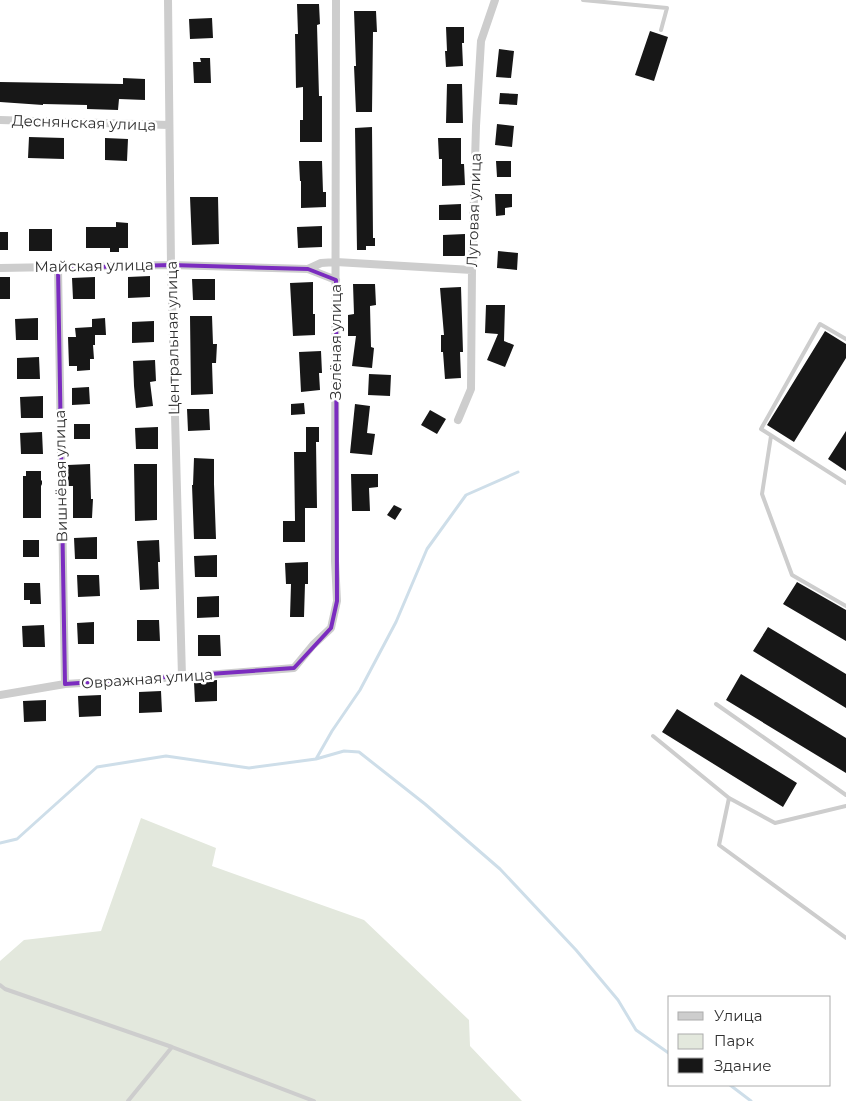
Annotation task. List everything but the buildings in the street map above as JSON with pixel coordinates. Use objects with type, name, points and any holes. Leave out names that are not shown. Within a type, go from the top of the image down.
[{"type":"street","name":"Центральная улица","points":[[168,0],[169,125],[182,677]]},
{"type":"street","name":"Зелёная улица","points":[[294,668],[313,645],[331,628],[337,601],[335,560],[336,0]]},
{"type":"street","name":"Луговая улица","points":[[458,420],[471,389],[472,270],[480,41],[495,0]]},
{"type":"street","name":"Деснянская улица","points":[[0,120],[169,125]]},
{"type":"street","points":[[308,269],[321,263],[336,262],[472,270]]},
{"type":"street","name":"Майская улица","points":[[0,268],[172,265],[308,269]]},
{"type":"street","name":"Вишнёвая улица","points":[[58,268],[65,684]]},
{"type":"street","points":[[308,269],[336,280]]},
{"type":"street","name":"Овражная улица","points":[[0,695],[65,684],[294,668]]},
{"type":"lane","points":[[583,0],[667,8],[661,30]]},
{"type":"lane","points":[[846,339],[820,324],[761,429],[846,483]]},
{"type":"lane","points":[[771,436],[762,494],[792,574],[846,606]]},
{"type":"lane","points":[[716,704],[846,795]]},
{"type":"lane","points":[[653,736],[729,798],[775,823],[846,806]]},
{"type":"lane","points":[[729,798],[719,845],[846,938]]},
{"type":"lane","points":[[0,985],[5,989],[314,1101]]},
{"type":"lane","points":[[128,1101],[172,1048]]},
{"type":"highlighted area","points":[[171,265],[308,269],[336,280],[337,601],[331,628],[294,668],[65,684],[58,268]]},
{"type":"green space","points":[[141,818],[216,848],[212,866],[364,920],[469,1020],[470,1046],[522,1101],[0,1101],[0,961],[24,940],[101,931]]},
{"type":"waterway","points":[[316,759],[332,731],[360,690],[396,622],[427,549],[466,495],[518,472]]},
{"type":"waterway","points":[[0,843],[17,839],[97,767],[166,756],[249,768],[316,759],[344,751],[359,752],[425,804],[500,869],[576,950],[618,1000],[636,1030],[668,1053]]},
{"type":"waterway","points":[[731,1086],[751,1101]]}]
